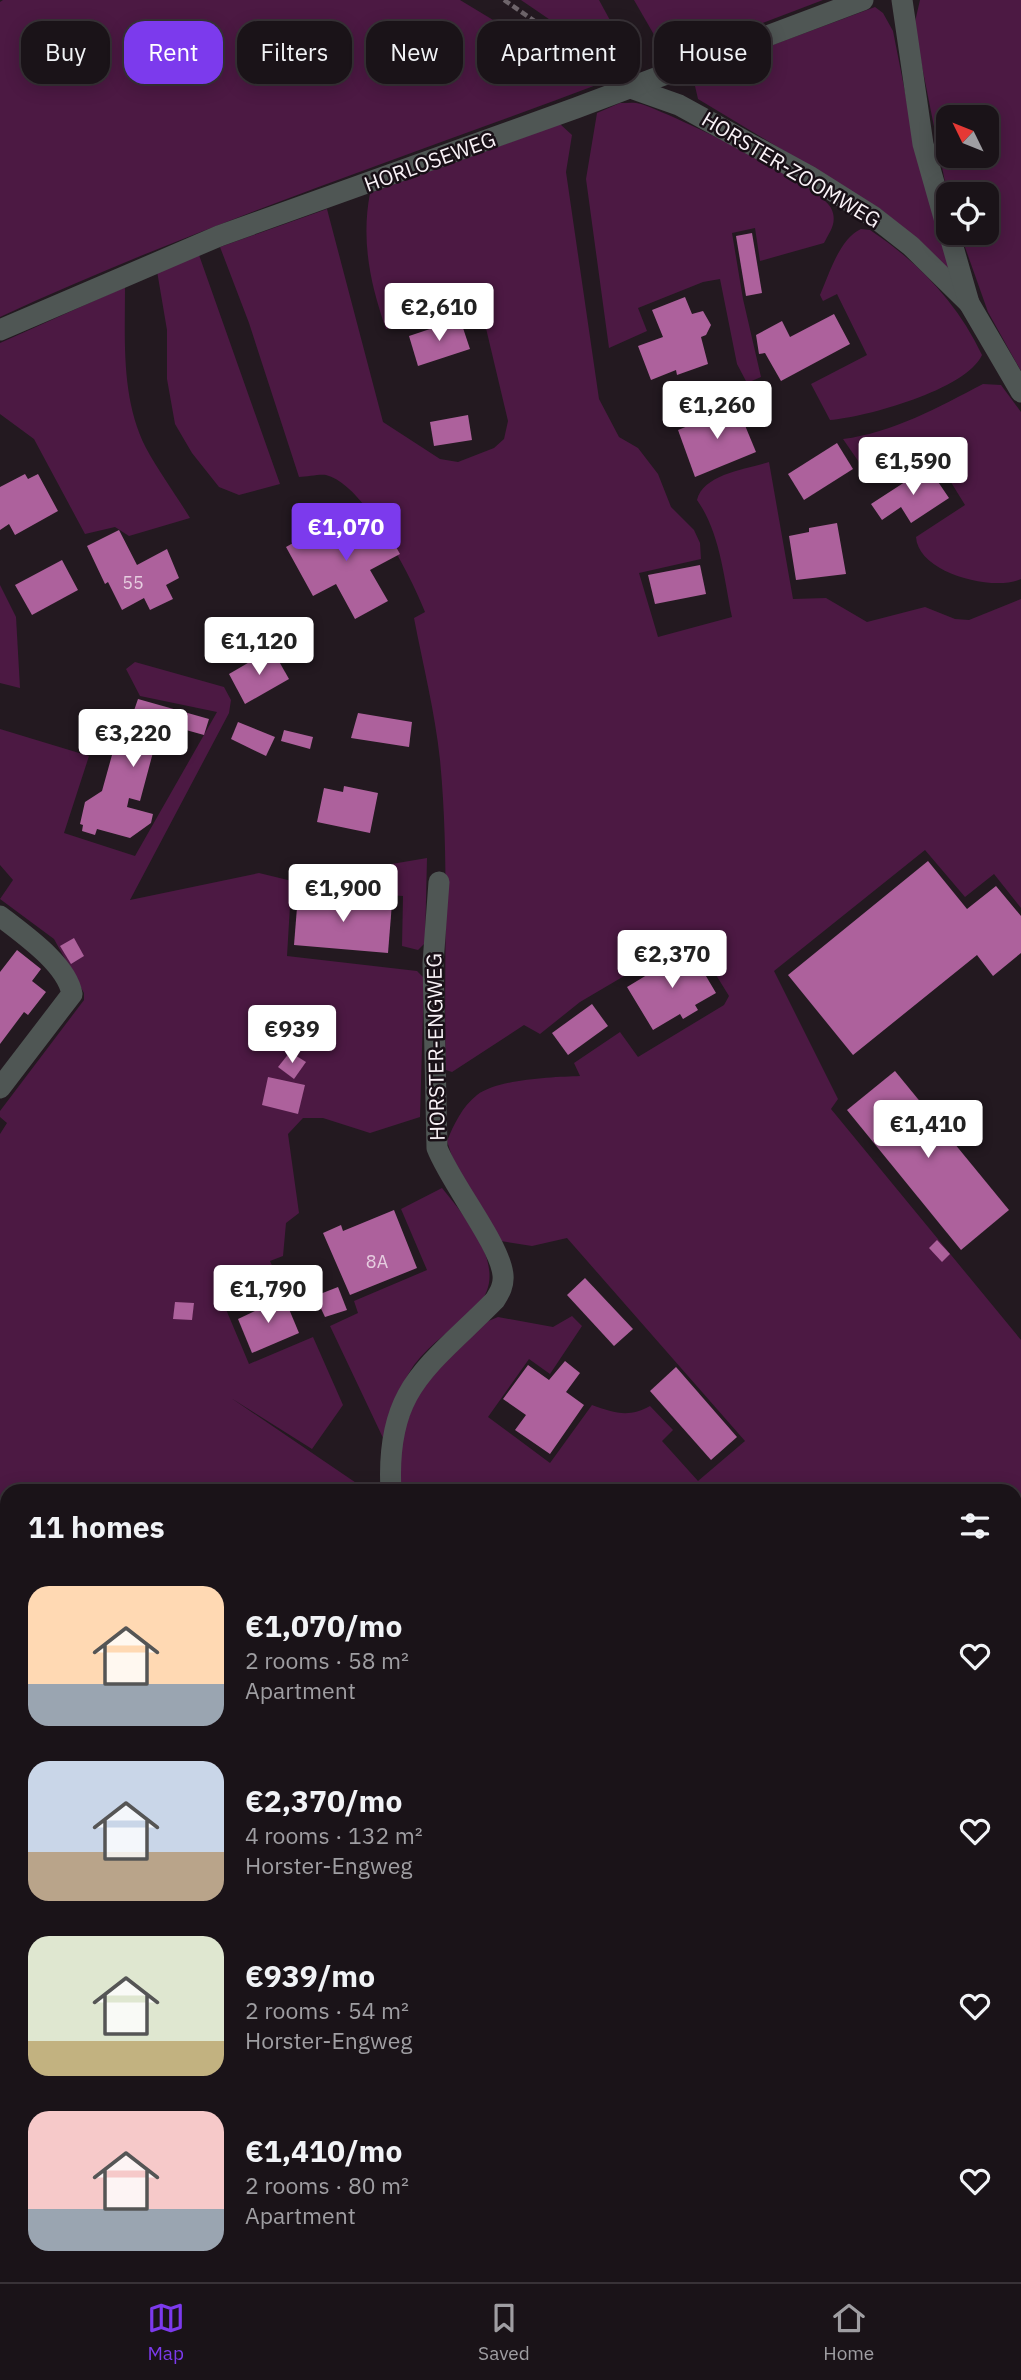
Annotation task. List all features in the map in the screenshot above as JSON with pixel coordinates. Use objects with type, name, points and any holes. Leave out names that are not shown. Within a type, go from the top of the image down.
[{"type":"street","name":"HORLOSEWEG","points":[[0,330],[219,236],[631,88],[863,0]]},
{"type":"street","name":"HORSTER-ZOOMWEG","points":[[902,0],[923,144],[936,188]]},
{"type":"street","name":"HORSTER-ZOOMWEG","points":[[631,88],[679,105],[858,206],[911,246],[969,303]]},
{"type":"street","name":"HORSTER-ZOOMWEG","points":[[953,245],[969,303],[1021,392]]},
{"type":"street","name":"HORSTER-ENGWEG","points":[[391,1484],[391,1439],[402,1401],[421,1374],[495,1300],[502,1289],[503,1275],[497,1255],[445,1168],[437,1148],[433,962],[439,882]]},
{"type":"street","points":[[0,916],[40,947],[70,984],[72,994],[0,1088]]},
{"type":"path","points":[[504,0],[631,88]]},
{"type":"shaded area","points":[[460,0],[495,21],[477,21],[477,84],[599,84],[147,253],[0,317],[0,2]]},
{"type":"shaded area","points":[[521,0],[599,0],[610,21],[552,21]]},
{"type":"shaded area","points":[[634,0],[823,0],[768,21],[654,21],[654,35]]},
{"type":"shaded area","points":[[920,0],[1021,0],[1021,371],[988,312],[964,245],[999,245],[999,182],[945,182],[942,168],[999,168],[999,105],[936,105],[936,137],[914,26]]},
{"type":"shaded area","points":[[875,7],[883,13],[893,31],[920,168],[936,220],[936,245],[944,245],[950,266],[947,268],[882,210],[698,99],[696,84],[771,84],[771,46]]},
{"type":"shaded area","points":[[620,103],[641,104],[712,135],[801,183],[831,208],[833,222],[824,243],[760,261],[755,228],[732,233],[743,299],[761,377],[747,383],[737,364],[720,279],[703,282],[638,308],[647,331],[609,348],[586,179],[597,113]]},
{"type":"shaded area","points":[[560,124],[572,135],[566,172],[599,399],[619,437],[638,448],[658,474],[671,507],[694,530],[700,543],[701,559],[639,573],[658,637],[732,617],[716,541],[697,500],[701,491],[717,478],[769,462],[793,599],[826,598],[867,622],[925,607],[955,619],[969,620],[1021,599],[1021,908],[994,874],[965,897],[925,850],[774,971],[838,1099],[831,1109],[1021,1340],[1021,1484],[399,1484],[398,1449],[419,1388],[486,1322],[498,1317],[553,1327],[572,1316],[582,1326],[550,1374],[529,1359],[488,1417],[550,1463],[592,1405],[621,1413],[635,1412],[650,1406],[673,1430],[662,1441],[698,1481],[745,1441],[567,1238],[532,1246],[501,1241],[457,1172],[447,1141],[463,1110],[477,1095],[486,1090],[526,1080],[580,1076],[574,1063],[620,1032],[638,1057],[724,1005],[729,996],[692,936],[580,1002],[540,1034],[524,1025],[452,1072],[446,1070],[446,876],[443,799],[435,724],[414,618],[425,612],[398,556],[371,513],[356,495],[341,482],[326,475],[299,477],[249,323],[220,247],[327,209],[383,422],[440,459],[458,462],[494,448],[504,439],[508,421],[480,303],[386,329],[375,295],[367,245],[370,193]]},
{"type":"shaded area","points":[[861,229],[870,230],[888,242],[935,285],[961,318],[982,355],[972,368],[957,379],[914,400],[867,414],[830,420],[811,384],[867,355],[837,294],[823,301],[820,295],[841,249],[853,234]]},
{"type":"shaded area","points":[[199,255],[280,484],[239,495],[219,487],[192,453],[175,424],[167,379],[167,330],[157,271]]},
{"type":"shaded area","points":[[125,287],[126,369],[132,410],[146,448],[190,518],[129,536],[115,527],[85,534],[34,439],[0,414],[0,343]]},
{"type":"shaded area","points":[[983,384],[1001,385],[1021,412],[1021,579],[1009,582],[976,581],[959,576],[929,561],[920,550],[916,537],[965,505],[933,453],[895,476],[883,457],[863,468],[843,439],[897,425]]},
{"type":"shaded area","points":[[0,585],[16,617],[20,688],[0,683]]},
{"type":"shaded area","points":[[135,662],[224,687],[231,700],[229,713],[130,900],[259,873],[292,881],[427,858],[425,943],[418,950],[402,946],[403,896],[291,889],[287,956],[417,971],[424,978],[420,1117],[370,1133],[323,1118],[303,1118],[288,1134],[299,1213],[286,1223],[283,1256],[270,1261],[280,1283],[225,1307],[249,1364],[313,1337],[343,1405],[312,1449],[231,1398],[358,1484],[0,1484],[0,1134],[7,1123],[0,1117],[0,1111],[84,1000],[84,993],[54,939],[0,899],[13,880],[0,865],[0,729],[89,756],[64,833],[135,856],[217,712],[140,696],[126,669]]},
{"type":"shaded area","points":[[442,1188],[481,1244],[490,1276],[486,1292],[477,1306],[428,1349],[414,1365],[400,1392],[384,1440],[330,1326],[358,1313],[354,1301],[427,1270],[401,1209]]},
{"type":"building","points":[[752,233],[762,293],[746,296],[736,236]]},
{"type":"building","points":[[685,297],[692,314],[703,311],[711,325],[706,335],[701,337],[708,364],[677,375],[676,370],[651,380],[638,346],[663,337],[652,310]]},
{"type":"building","points":[[834,314],[850,344],[781,381],[765,353],[759,354],[756,335],[782,321],[790,337]]},
{"type":"building","points":[[460,319],[470,349],[418,366],[409,336]]},
{"type":"building","points":[[737,406],[756,452],[695,477],[678,430]]},
{"type":"building","points":[[468,415],[472,440],[434,446],[430,422]]},
{"type":"building","points":[[837,443],[853,469],[804,500],[788,474]]},
{"type":"building","points":[[928,467],[949,498],[911,523],[901,507],[882,520],[871,504]]},
{"type":"building","points":[[25,474],[28,479],[38,474],[58,511],[15,535],[9,524],[0,530],[0,487]]},
{"type":"building","points":[[378,515],[400,554],[370,570],[388,601],[355,619],[336,584],[313,596],[286,547],[323,526],[331,541]]},
{"type":"building","points":[[837,523],[846,574],[796,580],[789,536],[809,532],[809,528]]},
{"type":"building","points":[[119,530],[137,565],[167,549],[179,578],[166,585],[173,599],[150,610],[144,598],[122,610],[108,582],[105,584],[87,546]]},
{"type":"building","points":[[62,560],[78,590],[32,615],[15,585]]},
{"type":"building","points":[[700,565],[706,594],[655,604],[648,575]]},
{"type":"building","points":[[272,649],[289,679],[245,704],[229,674]]},
{"type":"building","points":[[138,699],[209,719],[204,735],[168,725],[155,729],[159,730],[140,801],[129,798],[127,807],[153,814],[151,823],[130,838],[97,829],[95,835],[82,831],[83,825],[80,824],[85,802],[102,791],[122,719],[130,722]]},
{"type":"building","points":[[358,713],[412,722],[409,747],[351,738]]},
{"type":"building","points":[[238,722],[275,737],[266,756],[231,739]]},
{"type":"building","points":[[284,730],[313,737],[310,749],[281,741]]},
{"type":"building","points":[[344,786],[378,793],[370,833],[317,822],[324,788],[343,792]]},
{"type":"building","points":[[928,861],[967,909],[996,886],[1021,916],[1021,953],[993,976],[977,955],[853,1055],[788,975]]},
{"type":"building","points":[[298,895],[392,903],[388,953],[294,945]]},
{"type":"building","points":[[74,938],[84,956],[71,964],[60,946]]},
{"type":"building","points":[[690,949],[716,993],[695,1005],[698,1010],[683,1019],[680,1014],[653,1030],[627,987]]},
{"type":"building","points":[[17,950],[41,969],[32,981],[46,992],[28,1015],[24,1012],[0,1044],[0,972]]},
{"type":"building","points":[[592,1004],[608,1026],[568,1055],[552,1033]]},
{"type":"building","points":[[290,1052],[306,1062],[294,1079],[278,1067]]},
{"type":"building","points":[[895,1071],[1009,1210],[961,1250],[847,1110]]},
{"type":"building","points":[[268,1077],[305,1085],[298,1114],[262,1105]]},
{"type":"building","points":[[394,1210],[417,1268],[350,1295],[323,1233],[341,1225],[343,1231]]},
{"type":"building","points":[[937,1240],[950,1254],[942,1262],[929,1248]]},
{"type":"building","points":[[585,1278],[633,1329],[614,1346],[567,1295]]},
{"type":"building","points":[[338,1287],[347,1310],[325,1317],[315,1296]]},
{"type":"building","points":[[284,1297],[299,1333],[252,1353],[238,1319]]},
{"type":"building","points":[[175,1302],[194,1303],[192,1320],[173,1319]]},
{"type":"building","points":[[565,1361],[580,1373],[566,1392],[584,1405],[550,1454],[515,1430],[526,1415],[503,1399],[528,1365],[549,1380]]},
{"type":"building","points":[[676,1367],[737,1437],[711,1460],[650,1391]]}]
